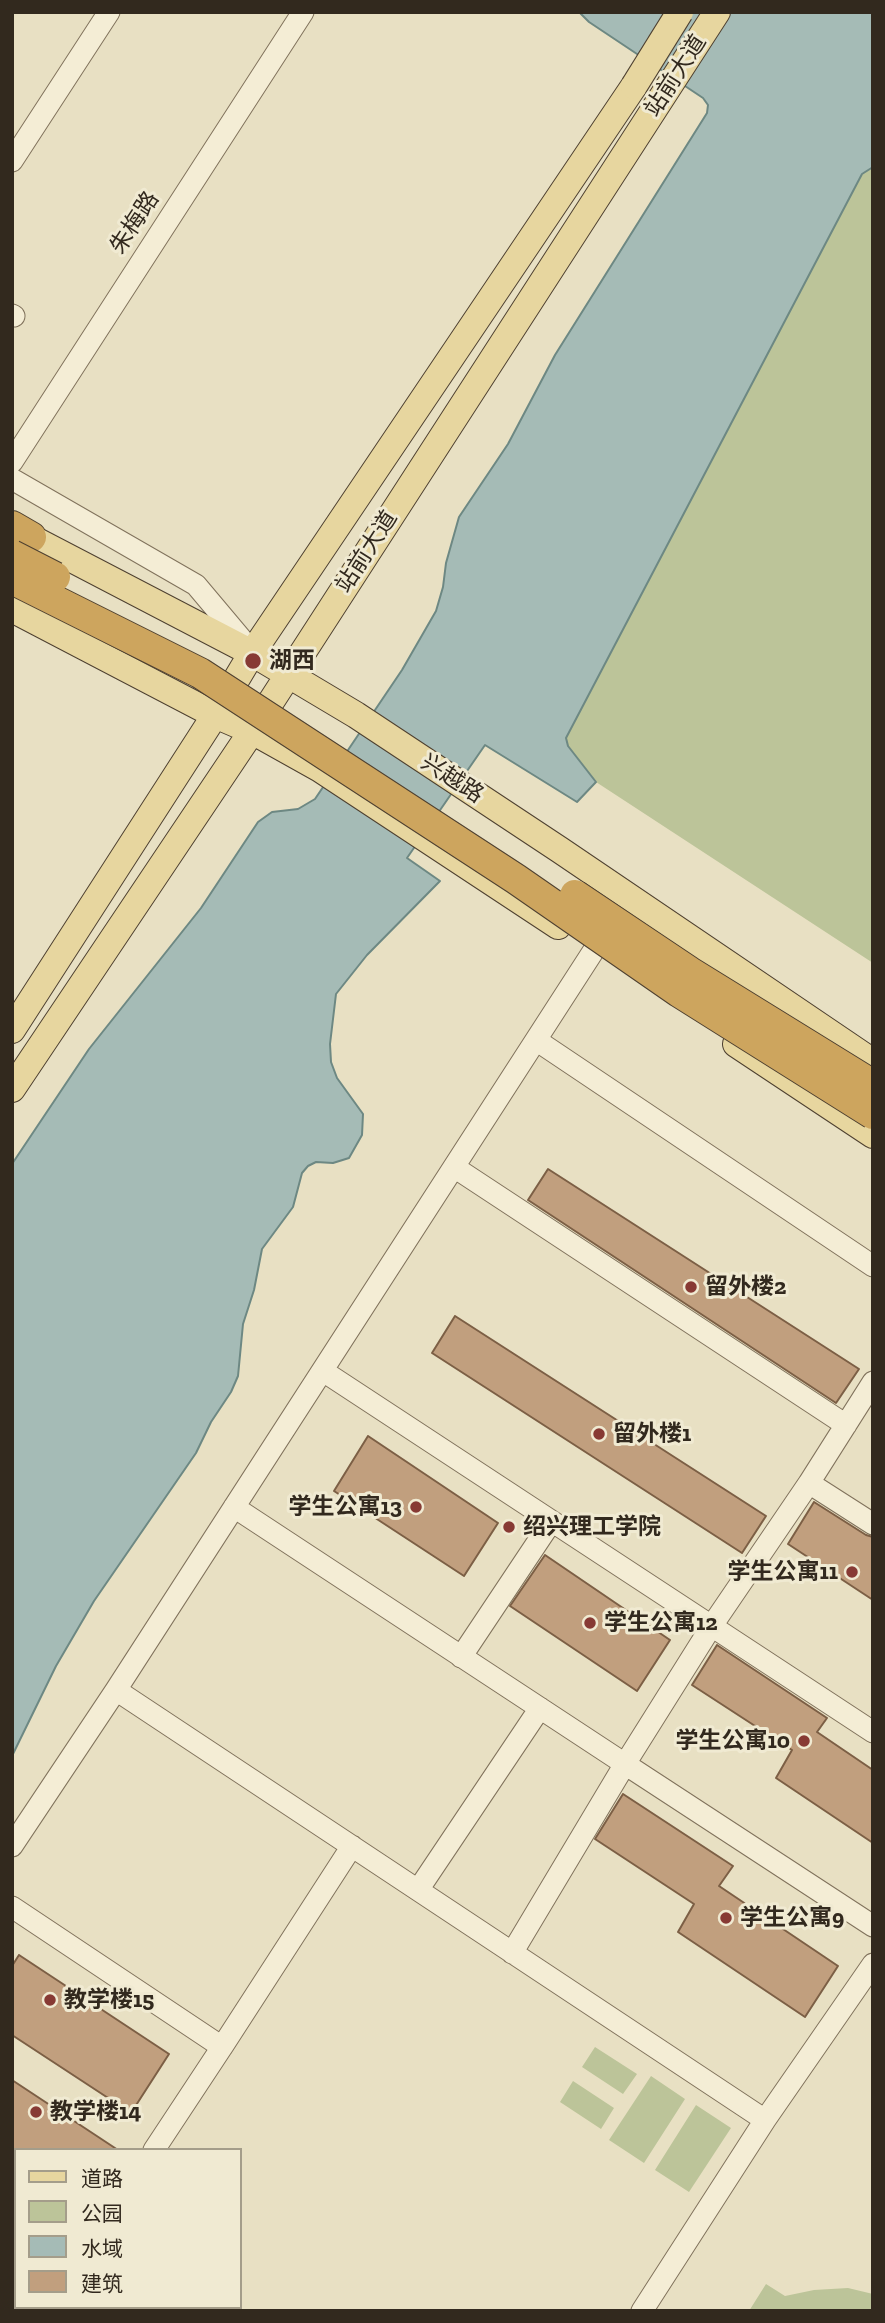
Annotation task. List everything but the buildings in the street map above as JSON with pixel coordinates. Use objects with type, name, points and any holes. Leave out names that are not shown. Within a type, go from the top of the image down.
[{"type":"highway","points":[[17,537],[206,654],[530,864],[690,972],[873,1085]]},
{"type":"highway","points":[[12,579],[200,673],[516,879],[679,992],[873,1114]]},
{"type":"main road","name":"站前大道","points":[[12,1030],[252,653],[634,86],[680,12]]},
{"type":"main road","name":"站前大道","points":[[12,1089],[252,731],[717,12]]},
{"type":"main road","name":"兴越路","points":[[17,537],[252,653],[356,715],[873,1062]]},
{"type":"main road","points":[[12,609],[215,715],[252,731],[320,769],[873,1135]]},
{"type":"street","points":[[12,161],[109,12]]},
{"type":"street","name":"朱梅路","points":[[12,462],[303,12]]},
{"type":"street","points":[[12,479],[196,585],[252,653]]},
{"type":"street","points":[[12,1846],[116,1690],[594,950]]},
{"type":"street","points":[[536,1040],[873,1266]]},
{"type":"street","points":[[454,1167],[846,1425]]},
{"type":"street","points":[[323,1371],[873,1732]]},
{"type":"street","points":[[512,1953],[711,1627],[809,1483],[873,1382]]},
{"type":"street","points":[[809,1483],[873,1524]]},
{"type":"street","points":[[234,1507],[873,1926]]},
{"type":"street","points":[[461,1657],[551,1522]]},
{"type":"street","points":[[116,1690],[765,2120]]},
{"type":"street","points":[[418,1889],[540,1707]]},
{"type":"street","points":[[155,2148],[352,1846]]},
{"type":"street","points":[[12,1907],[222,2048]]},
{"type":"street","points":[[642,2311],[765,2120],[873,1964]]},
{"type":"green space","points":[[873,167],[873,963],[596,782],[568,746],[566,738],[862,174]]},
{"type":"green space","points":[[595,2047],[637,2074],[623,2094],[582,2067]]},
{"type":"green space","points":[[651,2076],[685,2099],[644,2163],[609,2140]]},
{"type":"green space","points":[[573,2081],[614,2108],[601,2129],[560,2102]]},
{"type":"green space","points":[[696,2105],[731,2128],[689,2192],[655,2170]]},
{"type":"green space","points":[[766,2284],[785,2296],[814,2290],[848,2288],[873,2294],[873,2311],[749,2311]]},
{"type":"water","points":[[579,12],[873,12],[873,167],[862,174],[566,738],[568,746],[596,782],[577,802],[485,745],[407,858],[440,881],[367,955],[336,994],[330,1044],[331,1062],[337,1078],[363,1114],[362,1135],[349,1158],[333,1163],[316,1162],[302,1173],[293,1207],[262,1249],[254,1290],[243,1324],[238,1376],[231,1392],[211,1422],[196,1453],[94,1601],[56,1666],[12,1756],[12,1164],[89,1049],[201,908],[258,822],[272,812],[298,809],[315,799],[402,670],[436,611],[459,517],[508,444],[555,355],[707,113],[708,105],[703,98],[589,22]]},
{"type":"place","name":"湖西","points":[[253,661]]},
{"type":"place","name":"留外楼2","points":[[691,1287]]},
{"type":"place","name":"留外楼1","points":[[599,1434]]},
{"type":"place","name":"学生公寓13","points":[[416,1507]]},
{"type":"place","name":"绍兴理工学院","points":[[509,1527]]},
{"type":"place","name":"学生公寓11","points":[[852,1572]]},
{"type":"place","name":"学生公寓12","points":[[590,1623]]},
{"type":"place","name":"学生公寓10","points":[[804,1741]]},
{"type":"place","name":"学生公寓9","points":[[726,1918]]},
{"type":"place","name":"教学楼15","points":[[50,2000]]},
{"type":"place","name":"教学楼14","points":[[36,2112]]}]
